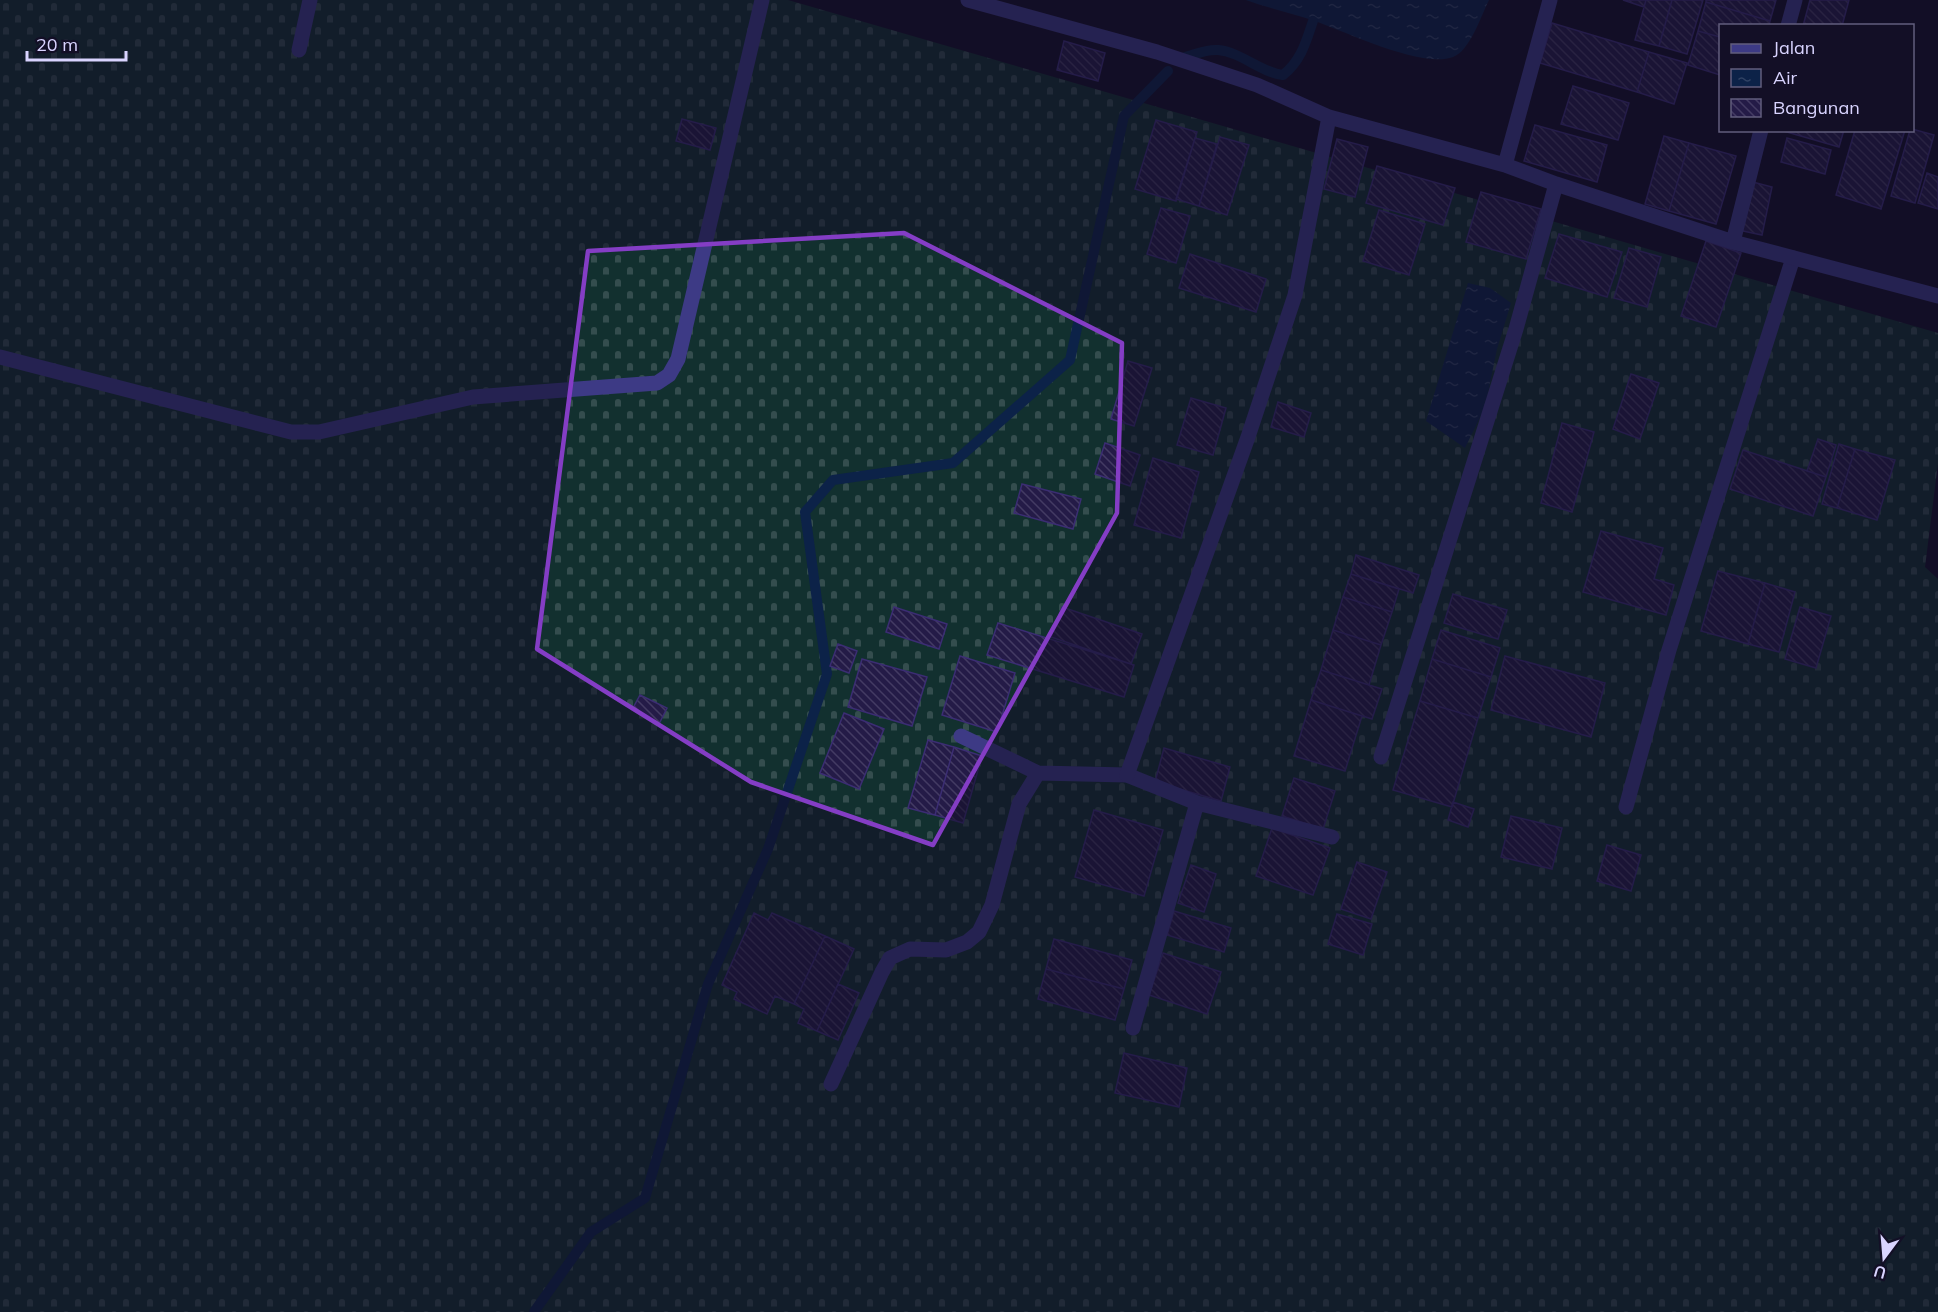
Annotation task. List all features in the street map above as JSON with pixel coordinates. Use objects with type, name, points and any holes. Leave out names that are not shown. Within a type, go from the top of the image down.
[{"type":"street","points":[[299,50],[310,0]]},
{"type":"street","points":[[0,357],[291,432],[307,433],[473,397],[657,383],[669,375],[678,359],[762,0]]},
{"type":"street","points":[[968,0],[1157,52],[1257,85],[1329,117],[1505,165],[1732,242],[1938,296]]},
{"type":"street","points":[[1505,165],[1550,0]]},
{"type":"street","points":[[1789,24],[1795,0]]},
{"type":"street","points":[[1127,775],[1248,437],[1295,295],[1329,117]]},
{"type":"street","points":[[1732,242],[1760,132]]},
{"type":"street","points":[[1381,757],[1516,329],[1556,184]]},
{"type":"street","points":[[1626,807],[1669,650],[1792,258]]},
{"type":"street","points":[[961,736],[1038,773],[1127,775],[1197,803],[1332,837]]},
{"type":"street","points":[[831,1084],[890,958],[910,949],[946,950],[967,942],[979,932],[992,905],[1018,804],[1038,773]]},
{"type":"street","points":[[1133,1028],[1197,803]]},
{"type":"highlighted area","points":[[904,233],[1122,343],[1117,513],[933,845],[751,782],[537,649],[588,251]]},
{"type":"green space","points":[[0,0],[788,0],[1938,333],[1938,463],[1925,567],[1938,579],[1938,1312],[0,1312]]},
{"type":"water","points":[[1246,0],[1489,0],[1465,48],[1453,57],[1439,59],[1422,58],[1383,47],[1312,20]]},
{"type":"water","points":[[1468,283],[1490,288],[1511,303],[1497,349],[1485,407],[1465,448],[1426,421]]},
{"type":"building","points":[[1623,0],[1646,0],[1644,7]]},
{"type":"building","points":[[1646,0],[1672,0],[1659,46],[1635,40]]},
{"type":"building","points":[[1672,0],[1703,0],[1687,54],[1659,46]]},
{"type":"building","points":[[1706,0],[1776,0],[1770,21],[1706,2]]},
{"type":"building","points":[[1810,0],[1849,0],[1843,24],[1804,24]]},
{"type":"building","points":[[1706,2],[1770,21],[1769,24],[1719,24],[1719,37],[1698,31]]},
{"type":"building","points":[[1552,23],[1649,52],[1637,92],[1540,63]]},
{"type":"building","points":[[1698,31],[1719,37],[1719,75],[1688,65]]},
{"type":"building","points":[[1064,41],[1105,53],[1098,81],[1057,70]]},
{"type":"building","points":[[1649,52],[1687,63],[1674,104],[1637,92]]},
{"type":"building","points":[[1573,86],[1629,103],[1618,140],[1561,124]]},
{"type":"building","points":[[682,119],[716,128],[710,150],[676,141]]},
{"type":"building","points":[[1156,120],[1197,132],[1176,201],[1135,189]]},
{"type":"building","points":[[1535,125],[1607,145],[1597,182],[1524,161]]},
{"type":"building","points":[[1914,130],[1934,135],[1915,203],[1891,196],[1909,132],[1914,132]]},
{"type":"building","points":[[1787,132],[1843,132],[1839,147]]},
{"type":"building","points":[[1854,132],[1904,132],[1881,209],[1836,195]]},
{"type":"building","points":[[1664,136],[1689,143],[1669,211],[1645,204]]},
{"type":"building","points":[[1220,137],[1249,145],[1227,215],[1199,206]]},
{"type":"building","points":[[1195,138],[1217,144],[1199,206],[1176,199]]},
{"type":"building","points":[[1787,138],[1831,150],[1825,174],[1781,162]]},
{"type":"building","points":[[1337,139],[1368,147],[1355,197],[1324,189]]},
{"type":"building","points":[[1689,143],[1736,156],[1716,224],[1669,211]]},
{"type":"building","points":[[1377,166],[1455,188],[1443,225],[1366,203]]},
{"type":"building","points":[[1927,173],[1938,177],[1938,209],[1918,203]]},
{"type":"building","points":[[1749,181],[1772,187],[1762,235],[1738,230]]},
{"type":"building","points":[[1481,192],[1541,209],[1526,259],[1466,242]]},
{"type":"building","points":[[1161,208],[1190,216],[1176,263],[1147,254]]},
{"type":"building","points":[[1379,210],[1425,224],[1409,275],[1363,261]]},
{"type":"building","points":[[1559,234],[1622,252],[1607,297],[1545,278]]},
{"type":"building","points":[[1706,241],[1741,253],[1716,327],[1681,316]]},
{"type":"building","points":[[1629,248],[1661,257],[1647,307],[1614,298]]},
{"type":"building","points":[[1190,254],[1266,279],[1256,312],[1179,288]]},
{"type":"building","points":[[1128,361],[1152,368],[1134,426],[1111,419]]},
{"type":"building","points":[[1631,374],[1659,383],[1640,439],[1613,429]]},
{"type":"building","points":[[1191,398],[1226,408],[1213,455],[1177,445]]},
{"type":"building","points":[[1278,402],[1311,413],[1304,437],[1271,427]]},
{"type":"building","points":[[1562,423],[1594,432],[1572,512],[1541,503]]},
{"type":"building","points":[[1818,439],[1836,445],[1826,477],[1807,471]]},
{"type":"building","points":[[1105,443],[1140,455],[1130,486],[1095,474]]},
{"type":"building","points":[[1839,444],[1855,449],[1837,508],[1822,504]]},
{"type":"building","points":[[1855,449],[1895,460],[1877,520],[1837,508]]},
{"type":"building","points":[[1743,450],[1826,477],[1813,516],[1730,489]]},
{"type":"building","points":[[1153,458],[1199,472],[1181,538],[1134,525]]},
{"type":"building","points":[[1022,484],[1081,499],[1073,529],[1014,513]]},
{"type":"building","points":[[1601,531],[1663,548],[1654,579],[1674,585],[1666,615],[1583,592]]},
{"type":"building","points":[[1356,555],[1419,575],[1413,593],[1351,574]]},
{"type":"building","points":[[1718,571],[1765,583],[1748,644],[1701,631]]},
{"type":"building","points":[[1351,574],[1399,589],[1392,612],[1343,597]]},
{"type":"building","points":[[1765,583],[1795,592],[1779,652],[1748,644]]},
{"type":"building","points":[[1453,594],[1507,610],[1498,639],[1444,623]]},
{"type":"building","points":[[1343,597],[1392,612],[1381,645],[1333,630]]},
{"type":"building","points":[[894,607],[947,624],[939,649],[886,632]]},
{"type":"building","points":[[1062,607],[1142,634],[1131,664],[1051,637]]},
{"type":"building","points":[[1800,607],[1831,616],[1816,668],[1785,659]]},
{"type":"building","points":[[998,623],[1134,665],[1124,697],[987,655]]},
{"type":"building","points":[[1333,630],[1381,645],[1369,685],[1321,670]]},
{"type":"building","points":[[1441,630],[1500,648],[1491,677],[1432,659]]},
{"type":"building","points":[[838,644],[857,651],[849,673],[830,666]]},
{"type":"building","points":[[960,656],[1015,673],[997,732],[942,715]]},
{"type":"building","points":[[1505,656],[1605,683],[1591,737],[1491,710]]},
{"type":"building","points":[[862,659],[927,677],[912,726],[848,707]]},
{"type":"building","points":[[1432,659],[1491,677],[1478,718],[1420,701]]},
{"type":"building","points":[[1321,670],[1382,689],[1372,719],[1311,700]]},
{"type":"building","points":[[640,695],[667,708],[659,724],[632,710]]},
{"type":"building","points":[[1311,700],[1362,716],[1345,771],[1294,756]]},
{"type":"building","points":[[1420,701],[1478,718],[1452,807],[1393,790]]},
{"type":"building","points":[[844,713],[884,729],[859,789],[820,773]]},
{"type":"building","points":[[928,740],[954,747],[935,815],[908,808]]},
{"type":"building","points":[[954,747],[982,756],[963,823],[935,815]]},
{"type":"building","points":[[1164,748],[1230,767],[1221,801],[1155,782]]},
{"type":"building","points":[[1294,778],[1335,791],[1323,829],[1282,816]]},
{"type":"building","points":[[1453,802],[1474,809],[1468,827],[1448,820]]},
{"type":"building","points":[[1094,810],[1163,830],[1144,896],[1075,877]]},
{"type":"building","points":[[1511,816],[1562,828],[1552,869],[1501,857]]},
{"type":"building","points":[[1272,828],[1330,848],[1313,895],[1256,876]]},
{"type":"building","points":[[1607,845],[1641,855],[1631,891],[1597,881]]},
{"type":"building","points":[[1357,862],[1387,872],[1371,919],[1341,909]]},
{"type":"building","points":[[1191,865],[1216,874],[1204,912],[1178,903]]},
{"type":"building","points":[[1174,911],[1231,928],[1224,952],[1167,935]]},
{"type":"building","points":[[754,913],[768,920],[772,913],[825,936],[794,1004],[775,996],[767,1014],[734,999],[737,992],[722,985]]},
{"type":"building","points":[[1337,914],[1372,924],[1363,955],[1328,944]]},
{"type":"building","points":[[825,936],[854,949],[817,1031],[798,1023],[804,1009],[794,1004]]},
{"type":"building","points":[[1054,939],[1132,960],[1124,989],[1046,969]]},
{"type":"building","points":[[1163,953],[1221,972],[1207,1014],[1149,995]]},
{"type":"building","points":[[1046,969],[1124,989],[1115,1020],[1038,999]]},
{"type":"building","points":[[838,984],[859,993],[838,1040],[817,1031]]},
{"type":"building","points":[[1124,1053],[1187,1068],[1179,1107],[1115,1093]]},
{"type":"waterway","points":[[1185,57],[1209,50],[1218,50],[1283,75],[1299,57],[1313,21]]},
{"type":"waterway","points":[[534,1312],[591,1232],[645,1198],[708,984],[768,849],[827,674],[805,512],[833,480],[953,463],[1070,360],[1124,116],[1168,71]]}]
